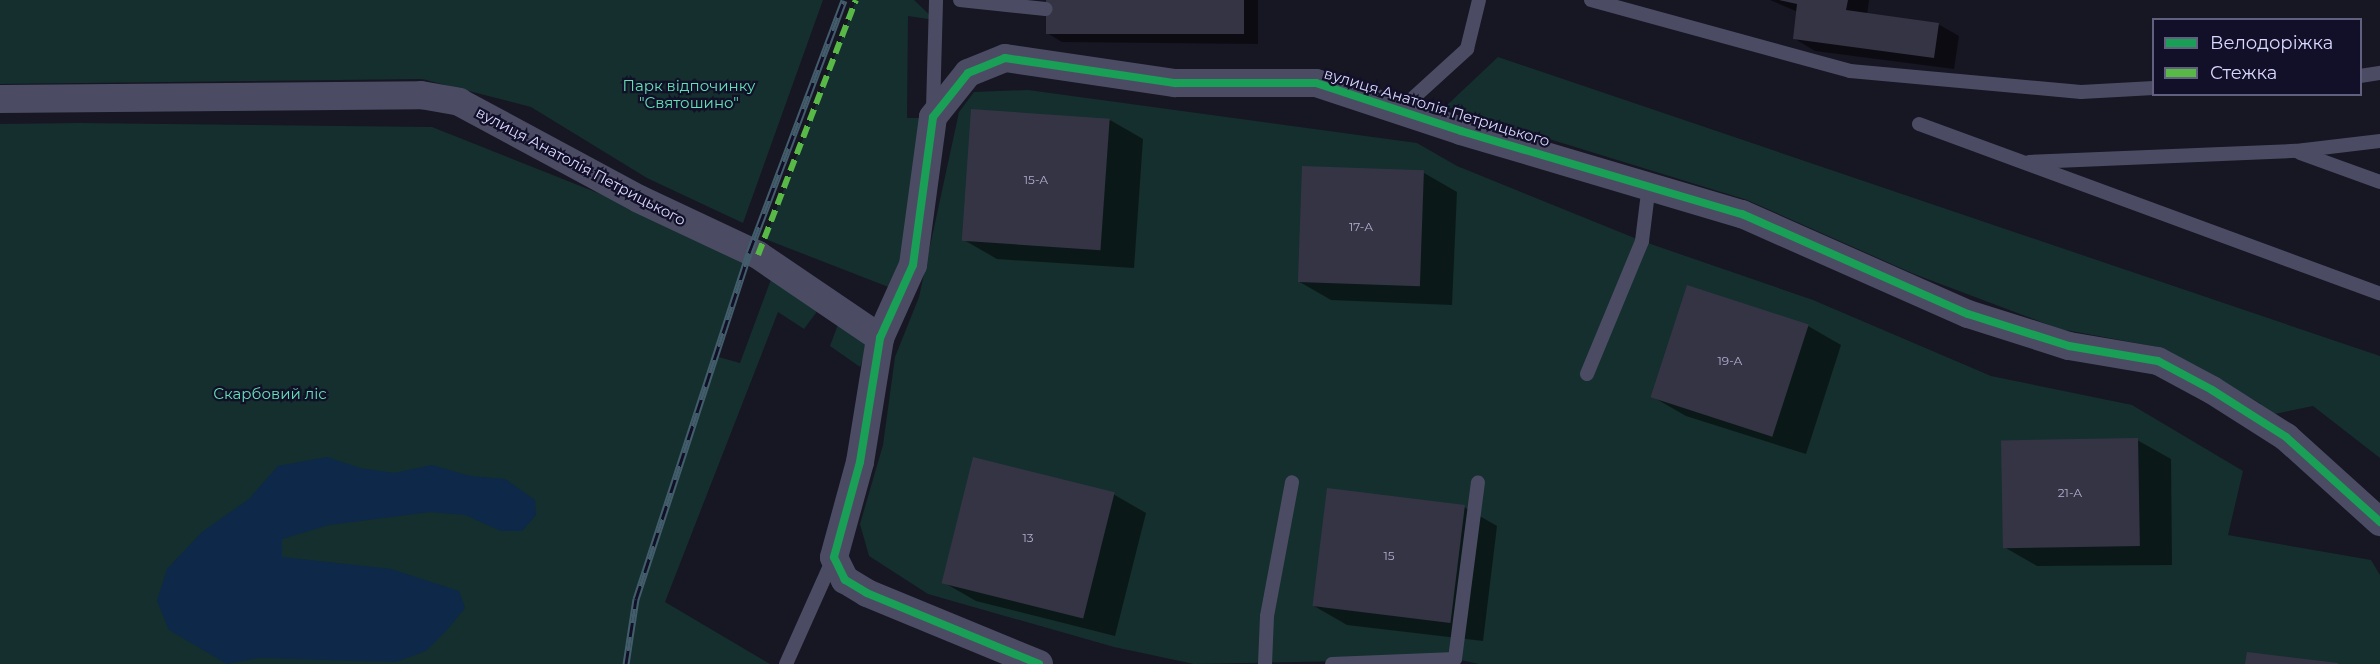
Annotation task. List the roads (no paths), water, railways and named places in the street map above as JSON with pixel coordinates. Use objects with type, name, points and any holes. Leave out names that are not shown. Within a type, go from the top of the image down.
[{"type":"street","name":"вулиця Анатолія Петрицького","points":[[933,117],[968,73],[1005,58],[1175,83],[1316,83],[1742,214],[1968,314],[2069,346],[2158,361],[2212,390],[2286,437],[2380,522]]},
{"type":"street","name":"вулиця Анатолія Петрицького","points":[[0,99],[421,95],[459,102],[639,199],[758,255],[880,338]]},
{"type":"street","points":[[933,117],[913,265],[880,338],[860,462],[834,557],[845,580],[867,592],[1039,664]]},
{"type":"lane","points":[[933,117],[936,0]]},
{"type":"lane","points":[[960,0],[1046,9]]},
{"type":"lane","points":[[1401,110],[1467,49],[1479,0]]},
{"type":"lane","points":[[1591,0],[1850,71],[2080,92],[2152,88]]},
{"type":"lane","points":[[2362,76],[2380,73]]},
{"type":"lane","points":[[1919,124],[2380,294]]},
{"type":"lane","points":[[2023,162],[2296,151],[2380,141]]},
{"type":"lane","points":[[2296,151],[2380,182]]},
{"type":"lane","points":[[1587,374],[1642,241],[1649,185]]},
{"type":"lane","points":[[1265,664],[1268,616],[1292,482]]},
{"type":"lane","points":[[1332,664],[1455,659],[1478,482]]},
{"type":"lane","points":[[786,664],[834,557]]},
{"type":"water","points":[[327,457],[360,468],[394,473],[432,465],[470,476],[505,479],[535,500],[536,515],[522,531],[501,531],[465,515],[430,512],[329,525],[282,539],[282,557],[391,569],[459,591],[465,608],[447,630],[426,651],[396,662],[259,658],[227,664],[169,630],[157,601],[167,569],[202,532],[249,499],[278,466]]},
{"type":"railway","points":[[626,664],[636,599],[749,253],[844,0]]},
{"type":"park label","name":"Парк відпочинку \"Святошино\"","points":[[689,94]]},
{"type":"park label","name":"Скарбовий ліс","points":[[270,394]]}]
